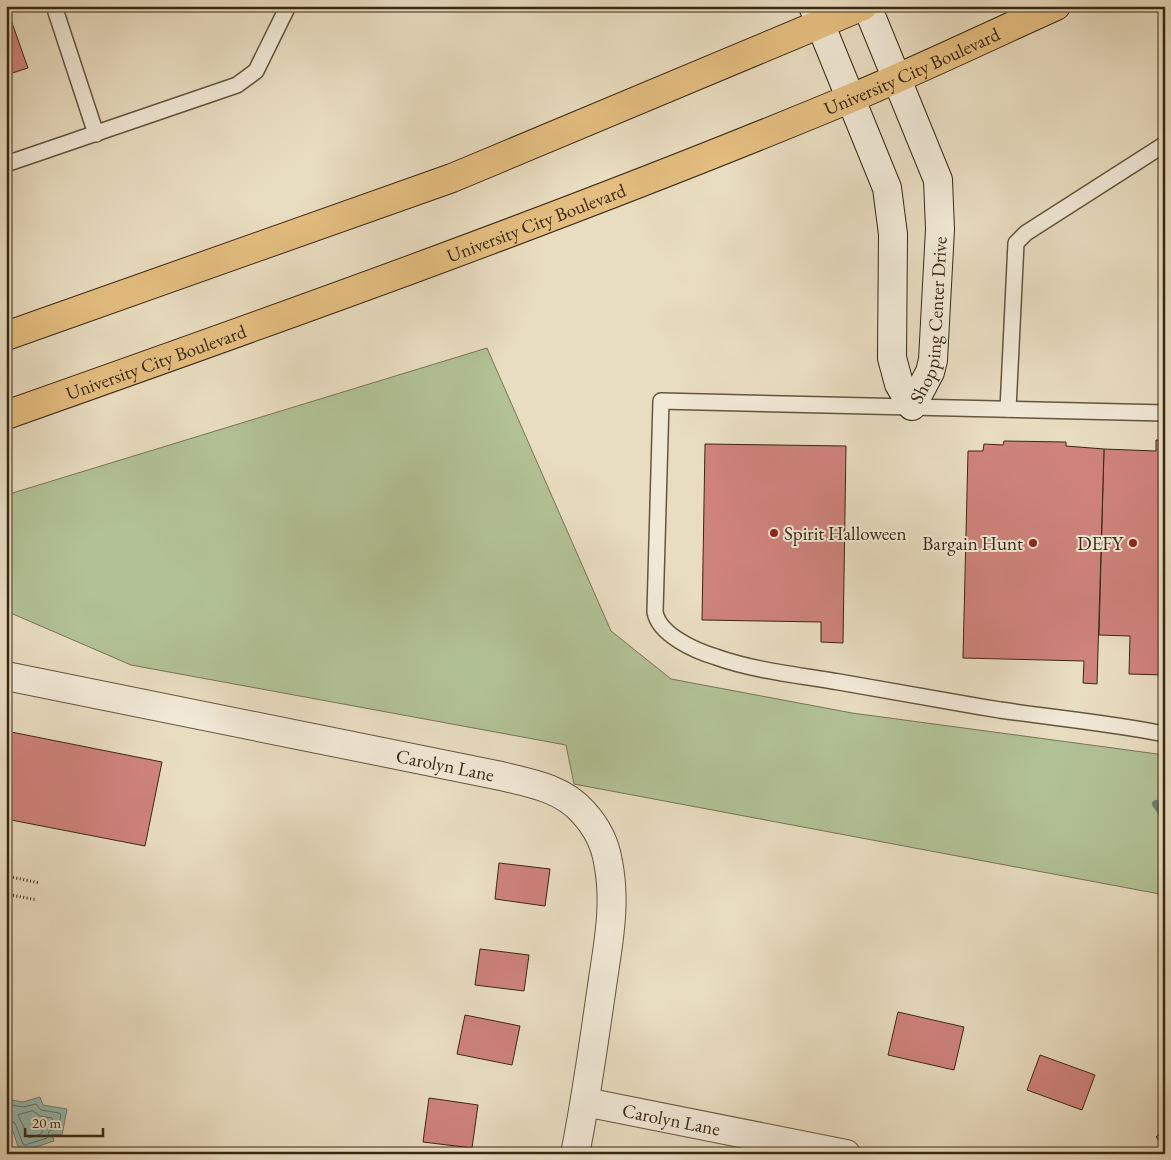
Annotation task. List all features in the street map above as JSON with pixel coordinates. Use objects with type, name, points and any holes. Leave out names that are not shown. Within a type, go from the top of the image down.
[{"type":"main road","points":[[6,336],[452,178],[817,15],[863,6]]},
{"type":"main road","name":"University City Boulevard","points":[[6,415],[488,242],[851,98],[1056,6]]},
{"type":"main road","points":[[6,347],[56,319]]},
{"type":"street","name":"Shopping Center Drive","points":[[867,6],[935,169],[940,196],[933,360],[930,372],[912,406]]},
{"type":"street","name":"Shopping Center Drive","points":[[817,15],[881,172],[891,204],[893,234],[892,358],[899,384],[912,406]]},
{"type":"street","name":"Carolyn Lane","points":[[6,676],[501,776],[548,788],[572,802],[583,812],[600,836],[605,849],[613,911],[576,1154]]},
{"type":"street","name":"Carolyn Lane","points":[[585,1102],[846,1154]]},
{"type":"lane","points":[[54,6],[96,134]]},
{"type":"lane","points":[[6,164],[222,90],[248,79],[262,60],[288,6]]},
{"type":"lane","points":[[1008,409],[1016,243],[1026,233],[1165,144]]},
{"type":"lane","points":[[1165,413],[661,401],[655,604],[656,619],[660,625],[703,652],[718,658],[771,670],[1000,710],[1112,723],[1165,734]]},
{"type":"path","points":[[6,876],[40,883]]},
{"type":"path","points":[[6,894],[36,900]]},
{"type":"green space","points":[[487,348],[611,631],[671,679],[852,713],[1165,755],[1165,895],[574,784],[566,745],[131,665],[6,611],[6,495]]},
{"type":"water","points":[[40,1097],[43,1105],[67,1109],[62,1135],[52,1134],[54,1141],[20,1152],[11,1126],[6,1125],[6,1099],[23,1102]]},
{"type":"building","points":[[6,6],[28,68],[6,75]]},
{"type":"building","name":"DEFY","points":[[1156,440],[1163,440],[1165,444],[1165,675],[1129,674],[1130,636],[1099,635],[1104,449],[1156,451]]},
{"type":"building","name":"Bargain Hunt","points":[[1004,441],[1066,442],[1066,446],[1104,449],[1097,684],[1083,683],[1084,661],[963,658],[968,451],[983,451],[984,444],[1003,445]]},
{"type":"building","name":"Spirit Halloween","points":[[705,444],[846,446],[843,643],[821,642],[821,622],[702,620]]},
{"type":"building","points":[[6,731],[162,762],[145,846],[6,819]]},
{"type":"building","points":[[499,863],[550,869],[545,906],[495,899]]},
{"type":"building","points":[[480,949],[529,955],[524,991],[475,985]]},
{"type":"building","points":[[898,1012],[964,1027],[954,1070],[888,1055]]},
{"type":"building","points":[[465,1015],[520,1026],[512,1065],[457,1054]]},
{"type":"building","points":[[1040,1055],[1095,1075],[1082,1110],[1027,1090]]},
{"type":"building","points":[[429,1098],[478,1105],[472,1148],[423,1142]]},
{"type":"building","points":[[1165,1129],[1165,1147],[1156,1137]]},
{"type":"waterway","points":[[1156,804],[1165,817]]},
{"type":"place","name":"Spirit Halloween","points":[[774,533]]},
{"type":"place","name":"Bargain Hunt","points":[[1033,543]]},
{"type":"place","name":"DEFY","points":[[1133,543]]}]
